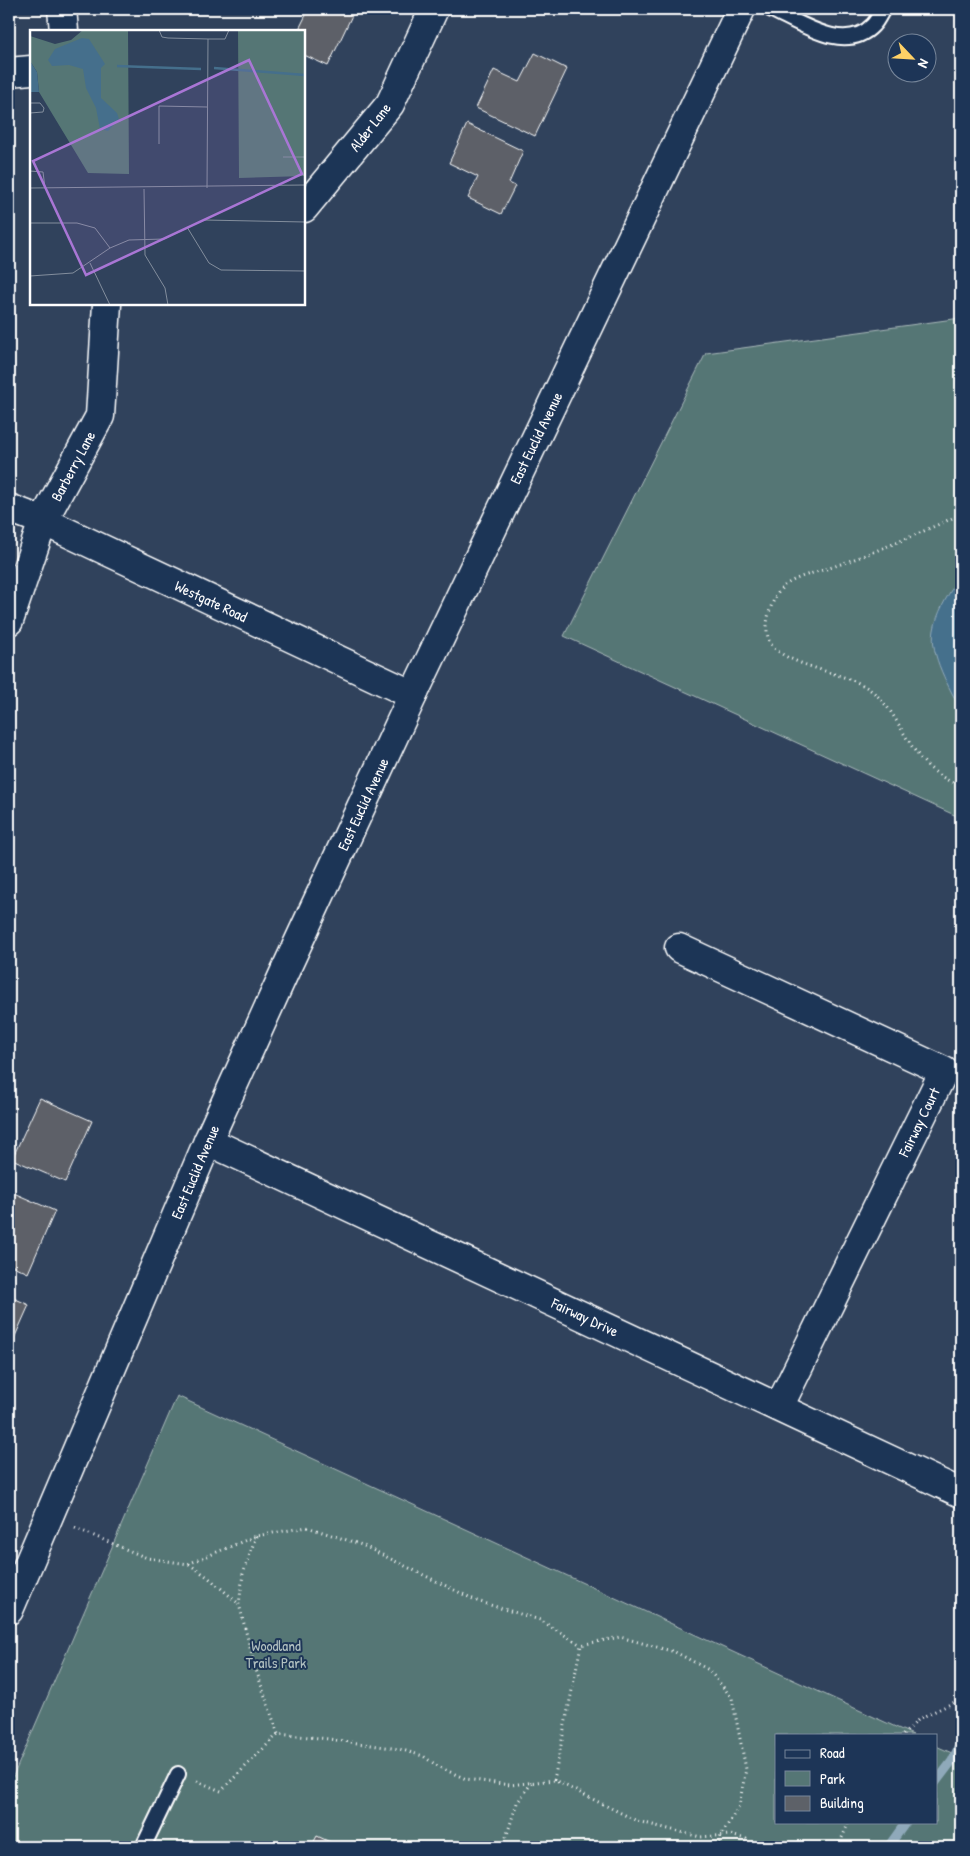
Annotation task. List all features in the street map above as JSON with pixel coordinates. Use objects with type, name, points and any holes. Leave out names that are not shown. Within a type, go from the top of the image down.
[{"type":"street","points":[[62,9],[64,30]]},
{"type":"street","name":"Alder Lane","points":[[305,207],[390,104],[434,9]]},
{"type":"street","name":"East Euclid Avenue","points":[[9,1610],[208,1141],[412,696],[741,9]]},
{"type":"street","points":[[9,72],[30,70]]},
{"type":"street","name":"Barberry Lane","points":[[9,621],[43,521],[100,416],[107,305]]},
{"type":"street","name":"Westgate Road","points":[[9,508],[43,521],[412,696]]},
{"type":"street","name":"Fairway Court","points":[[680,948],[944,1071],[779,1407]]},
{"type":"street","name":"Fairway Drive","points":[[208,1141],[961,1493]]},
{"type":"lane","points":[[770,9],[819,32],[833,37],[846,38],[862,34],[874,25],[883,9]]},
{"type":"lane","points":[[143,1847],[178,1774]]},
{"type":"path","points":[[961,514],[838,566],[805,576],[782,587],[770,608],[766,626],[770,643],[784,656],[866,687],[883,701],[919,758],[944,778],[961,788]]},
{"type":"path","points":[[68,1526],[147,1558],[188,1564],[209,1578],[239,1604]]},
{"type":"path","points":[[188,1564],[256,1536],[307,1527],[362,1545],[477,1602],[540,1620],[581,1644],[620,1636],[675,1652],[709,1670],[732,1698],[746,1769],[739,1806],[721,1836],[717,1847]]},
{"type":"path","points":[[256,1536],[243,1574],[239,1604],[254,1664],[278,1734]]},
{"type":"path","points":[[554,1780],[581,1644]]},
{"type":"path","points":[[903,1734],[920,1718],[957,1701],[961,1697]]},
{"type":"path","points":[[178,1774],[221,1791],[278,1734]]},
{"type":"path","points":[[278,1734],[399,1749],[423,1756],[439,1767],[466,1779],[510,1785],[554,1780],[638,1821],[700,1837],[730,1835],[746,1839],[751,1847]]},
{"type":"path","points":[[503,1847],[517,1803],[533,1781]]},
{"type":"path","points":[[838,1847],[848,1824]]},
{"type":"green space","points":[[961,318],[961,818],[564,636],[706,353]]},
{"type":"green space","name":"Woodland Trails Park","points":[[177,1396],[911,1734],[775,1734],[775,1824],[938,1824],[938,1747],[961,1757],[961,1847],[9,1847],[9,1786]]},
{"type":"water","points":[[961,583],[961,710],[937,660],[933,639],[935,624],[942,606],[955,584]]},
{"type":"building","points":[[309,9],[355,9],[328,66],[305,55],[305,30],[298,30]]},
{"type":"building","points":[[535,53],[567,69],[535,136],[476,108],[494,70],[520,82]]},
{"type":"building","points":[[467,124],[523,151],[509,183],[515,186],[501,214],[468,198],[478,177],[449,163]]},
{"type":"building","points":[[40,1098],[92,1121],[65,1182],[12,1159]]},
{"type":"building","points":[[9,1191],[55,1211],[28,1273],[9,1264]]},
{"type":"building","points":[[9,1296],[29,1305],[12,1343],[9,1342]]},
{"type":"building","points":[[317,1836],[341,1847],[311,1847]]},
{"type":"waterway","points":[[938,1779],[952,1761],[961,1742]]},
{"type":"waterway","points":[[888,1847],[905,1824]]}]
